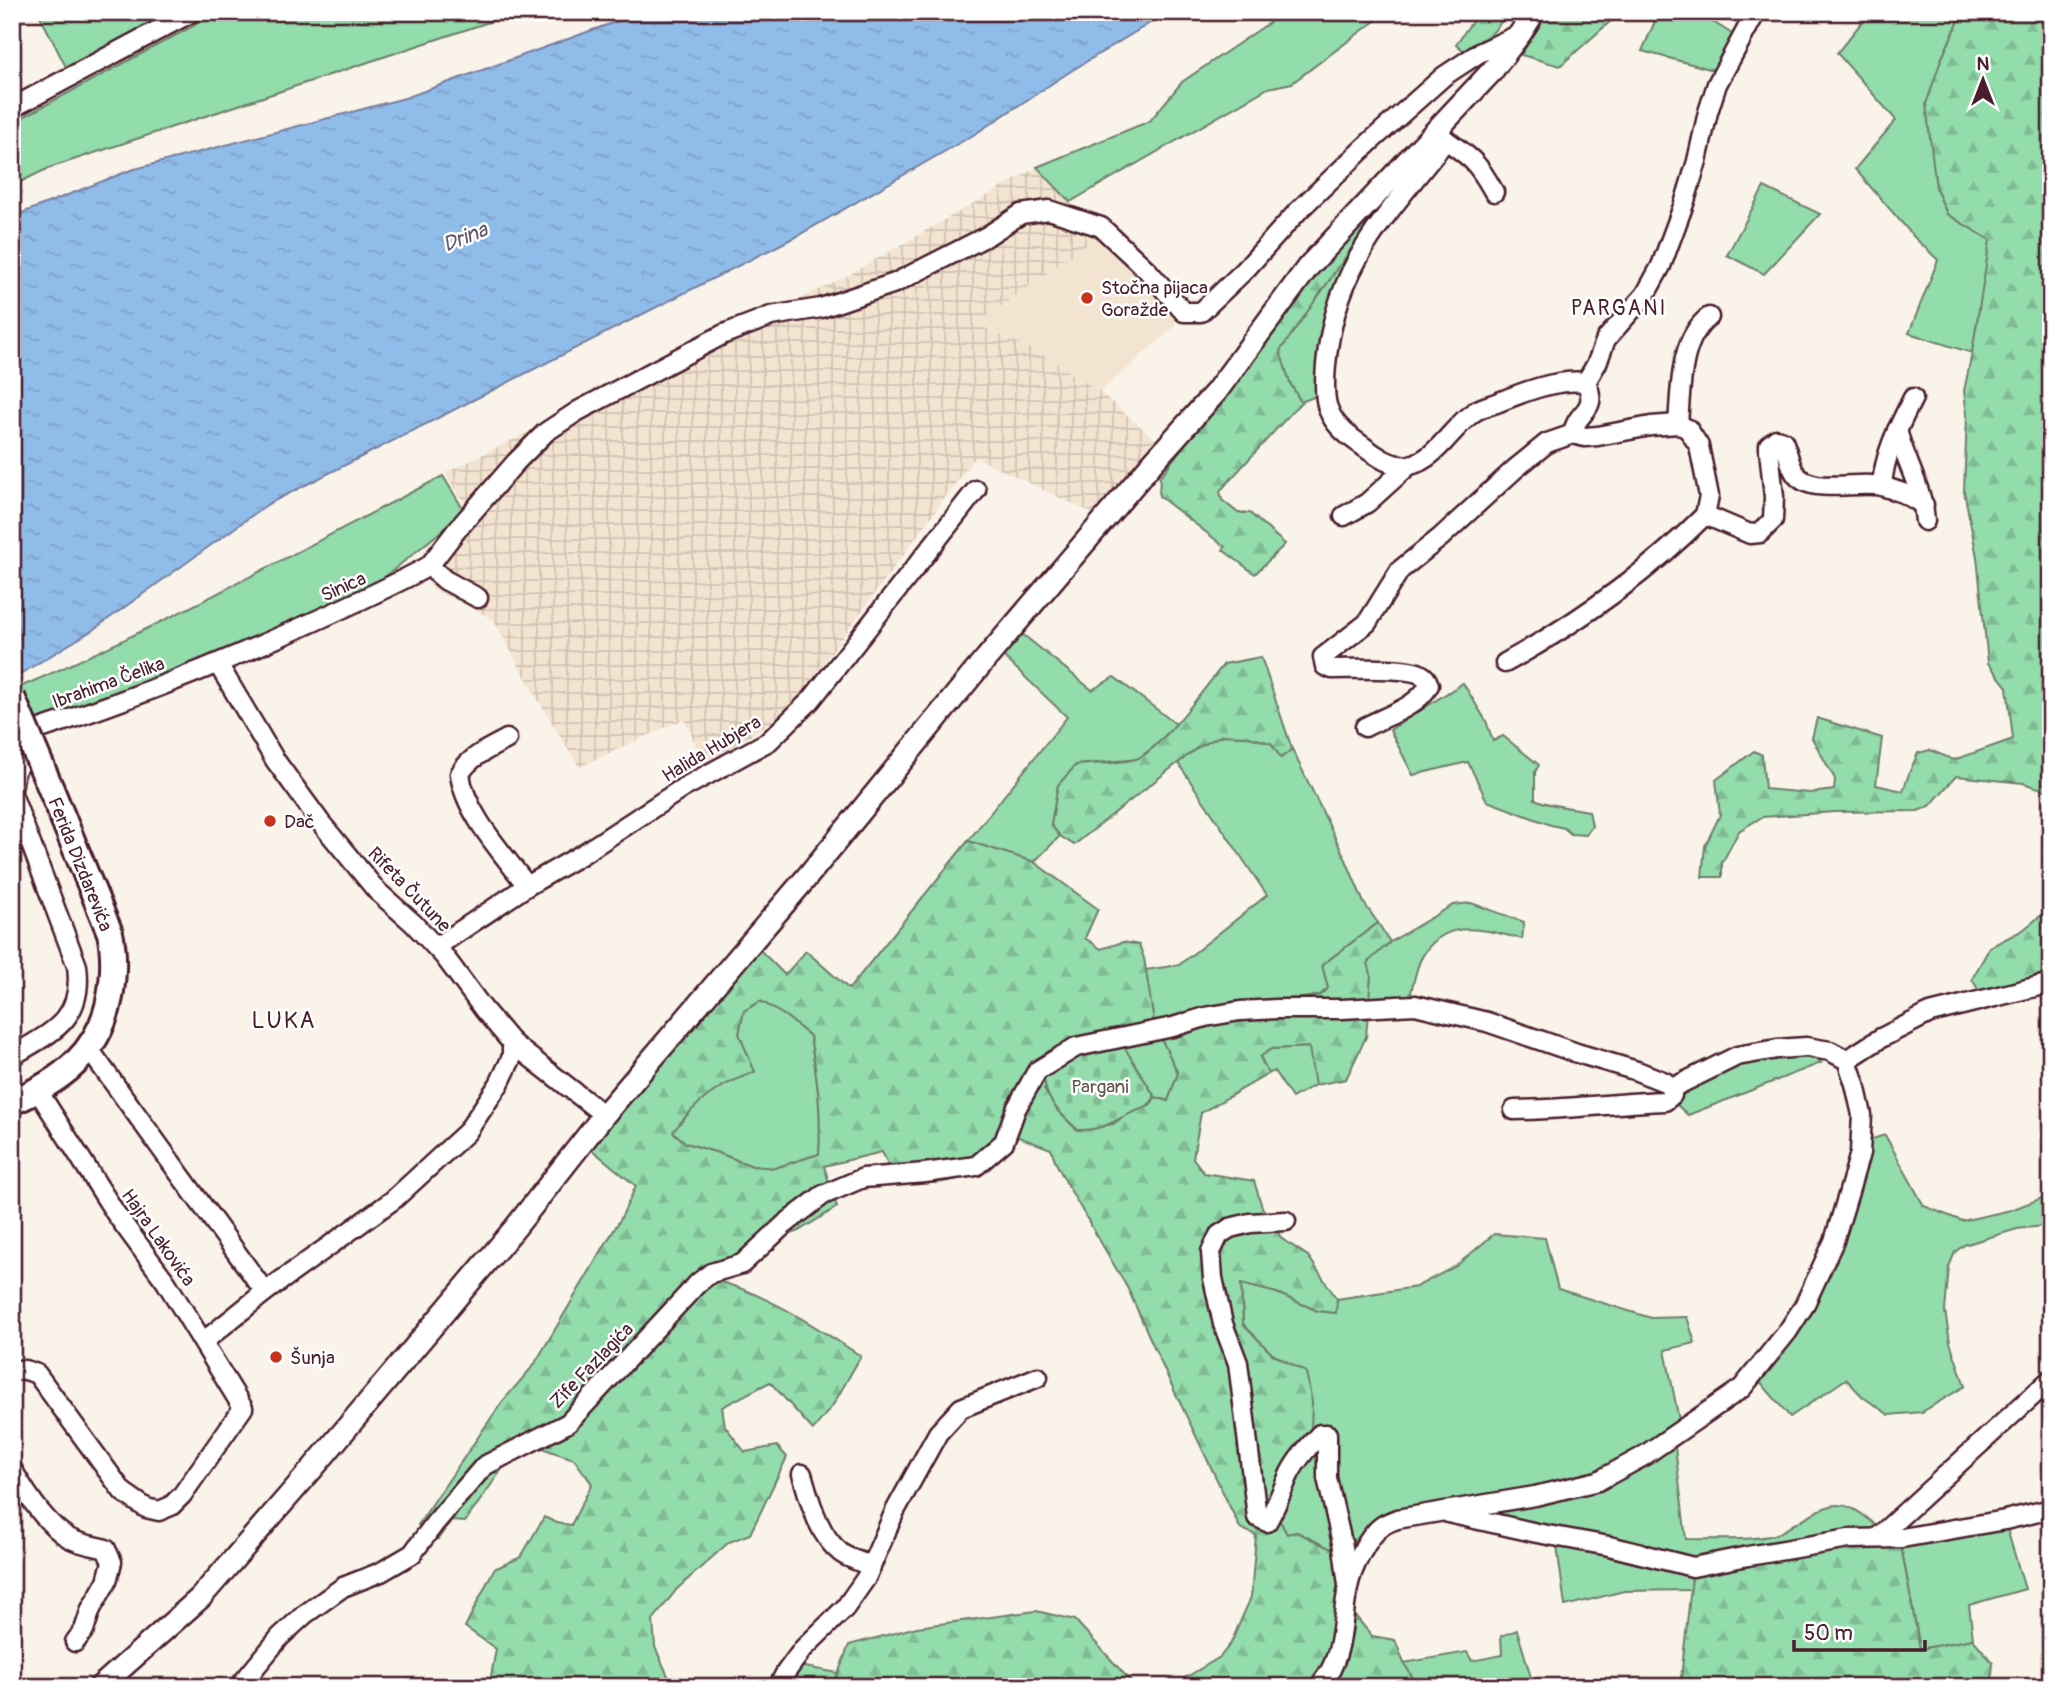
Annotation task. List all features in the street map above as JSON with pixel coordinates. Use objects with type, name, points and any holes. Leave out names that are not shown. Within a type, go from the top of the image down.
[{"type":"main road","name":"Ferida Dizdarevića","points":[[12,697],[110,933],[115,953],[109,1004],[101,1030],[89,1049],[71,1068],[38,1091],[12,1102]]},
{"type":"street","points":[[12,108],[192,12]]},
{"type":"street","points":[[1408,466],[1390,463],[1372,452],[1344,432],[1329,412],[1323,395],[1332,319],[1357,257],[1441,135],[1520,34],[1534,12]]},
{"type":"street","points":[[1586,382],[1606,339],[1645,295],[1661,265],[1685,201],[1717,84],[1756,12]]},
{"type":"street","points":[[478,598],[445,580],[429,566],[516,462],[546,432],[578,411],[724,334],[771,316],[821,308],[895,283],[987,236],[1021,214],[1049,210],[1101,227],[1148,271],[1184,312],[1201,312],[1245,270],[1298,211],[1444,76],[1479,52],[1520,34]]},
{"type":"street","points":[[1441,135],[1480,167],[1494,192]]},
{"type":"street","points":[[100,1687],[200,1598],[422,1339],[604,1115],[807,877],[973,674],[1145,471],[1216,393],[1308,267],[1441,135]]},
{"type":"street","points":[[1678,424],[1684,367],[1691,339],[1700,323],[1709,317]]},
{"type":"street","points":[[1345,516],[1367,503],[1408,466],[1428,458],[1475,411],[1534,389],[1574,381],[1586,382]]},
{"type":"street","points":[[1573,434],[1576,423],[1592,398],[1586,382]]},
{"type":"street","points":[[1882,486],[1883,472],[1897,430],[1913,398]]},
{"type":"street","points":[[1365,727],[1413,703],[1425,694],[1429,685],[1427,678],[1406,671],[1332,669],[1325,666],[1324,657],[1367,623],[1400,570],[1548,443],[1573,434],[1598,436],[1651,426],[1678,424],[1688,429],[1699,446],[1709,496],[1705,515],[1682,538],[1577,620],[1505,663]]},
{"type":"street","points":[[1705,515],[1750,534],[1760,533],[1773,520],[1774,497],[1769,446],[1776,439],[1783,441],[1795,474],[1802,480],[1826,486],[1871,483],[1903,493],[1925,513],[1897,430]]},
{"type":"street","name":"Halida Hubjera","points":[[436,947],[683,788],[769,741],[811,701],[976,490]]},
{"type":"street","name":"Sinica","points":[[218,664],[388,589],[429,566]]},
{"type":"street","name":"Rifeta Čutune","points":[[218,664],[275,760],[377,891],[436,947],[512,1043],[604,1115]]},
{"type":"street","name":"Ibrahima Čelika","points":[[12,738],[218,664]]},
{"type":"street","points":[[12,789],[15,772],[40,729]]},
{"type":"street","points":[[507,739],[474,758],[463,767],[460,774],[463,789],[474,812],[527,886]]},
{"type":"street","points":[[12,794],[78,966],[80,983],[76,1001],[54,1032],[12,1056]]},
{"type":"street","points":[[1847,1060],[1881,1038],[1930,1013],[2051,983]]},
{"type":"street","name":"Zife Fazlagića","points":[[239,1687],[280,1637],[304,1615],[342,1587],[381,1572],[412,1554],[484,1466],[568,1423],[698,1283],[711,1273],[742,1264],[785,1224],[822,1195],[863,1178],[976,1166],[1004,1142],[1016,1109],[1037,1071],[1076,1047],[1240,1011],[1415,1005],[1487,1022],[1637,1071],[1665,1082],[1672,1088]]},
{"type":"street","points":[[203,1342],[265,1292],[393,1200],[467,1132],[499,1084],[512,1057],[512,1043]]},
{"type":"street","points":[[1348,1586],[1371,1537],[1383,1525],[1397,1519],[1535,1496],[1598,1481],[1642,1457],[1742,1388],[1788,1331],[1804,1306],[1834,1241],[1860,1153],[1862,1115],[1847,1060],[1830,1051],[1806,1047],[1737,1056],[1672,1088],[1672,1095],[1665,1101],[1624,1102],[1553,1110],[1514,1110]]},
{"type":"street","points":[[89,1049],[265,1292]]},
{"type":"street","name":"Hajra Lakovića","points":[[12,1372],[26,1369],[37,1374],[123,1492],[146,1508],[159,1511],[172,1506],[182,1495],[243,1408],[166,1282],[116,1214],[38,1091]]},
{"type":"street","points":[[1286,1221],[1250,1223],[1230,1228],[1219,1235],[1211,1252],[1213,1278],[1223,1324],[1238,1363],[1257,1517],[1268,1522],[1290,1473],[1320,1434],[1327,1434],[1327,1478],[1343,1547],[1348,1586],[1339,1648],[1331,1670],[1319,1687]]},
{"type":"street","points":[[778,1687],[803,1649],[845,1608],[871,1566],[895,1511],[938,1433],[961,1408],[1038,1377]]},
{"type":"street","points":[[1877,1538],[2051,1379]]},
{"type":"street","points":[[12,1469],[52,1525],[70,1539],[106,1549],[112,1562],[107,1581],[91,1609],[84,1630],[75,1642]]},
{"type":"street","points":[[802,1474],[811,1505],[829,1542],[843,1555],[871,1566]]},
{"type":"street","points":[[1445,1512],[1693,1567],[1849,1539],[1902,1538],[2005,1520],[2051,1508]]},
{"type":"shaded area","points":[[1037,167],[1100,235],[976,324],[1054,361],[1100,392],[1158,442],[1096,515],[975,457],[789,710],[705,765],[684,719],[579,767],[493,619],[435,590],[416,563],[469,510],[445,473],[847,276]]},
{"type":"shaded area","name":"Stočna pijaca Goražde","points":[[1100,235],[1178,315],[1174,327],[1100,392],[1054,361],[976,324]]},
{"type":"green space","points":[[38,12],[180,12],[69,73]]},
{"type":"green space","points":[[219,12],[519,12],[49,168],[12,186],[12,123]]},
{"type":"green space","points":[[1285,12],[1387,12],[1292,83],[1268,88],[1070,202],[1037,167],[1150,121],[1182,82]]},
{"type":"green space","points":[[1479,12],[1509,12],[1493,32],[1464,51],[1456,44]]},
{"type":"green space","points":[[1548,12],[1624,12],[1560,66],[1521,55]]},
{"type":"green space","points":[[1659,12],[1697,12],[1745,42],[1729,74],[1642,51]]},
{"type":"green space","points":[[1870,12],[1963,12],[1941,60],[1936,188],[1947,214],[1991,240],[1972,353],[1909,333],[1938,260],[1915,238],[1855,169],[1896,120],[1837,53]]},
{"type":"green space","points":[[1963,12],[2051,12],[2051,792],[2023,783],[1956,776],[1930,806],[1918,811],[1835,812],[1762,817],[1739,831],[1722,863],[1722,877],[1702,877],[1705,846],[1720,815],[1716,780],[1754,751],[1762,755],[1765,789],[1810,793],[1834,790],[1835,779],[1812,738],[1817,718],[1882,738],[1876,785],[1903,791],[1918,753],[1930,750],[1954,760],[2013,739],[2007,687],[1988,663],[1977,557],[1964,491],[1967,416],[1964,391],[1990,240],[1947,214],[1936,188],[1926,104],[1941,60]]},
{"type":"green space","points":[[1453,124],[1455,137],[1389,222],[1361,267],[1341,317],[1329,391],[1301,402],[1290,383],[1279,351],[1391,192]]},
{"type":"green space","points":[[1764,187],[1820,214],[1764,274],[1727,255]]},
{"type":"green space","points":[[1391,192],[1280,351],[1290,383],[1301,402],[1220,491],[1222,500],[1238,513],[1250,513],[1285,544],[1255,574],[1159,496],[1160,477],[1333,251]]},
{"type":"green space","points":[[443,476],[465,512],[365,593],[218,655],[34,722],[20,687],[181,612]]},
{"type":"green space","points":[[1021,633],[1092,690],[1114,677],[1176,724],[1138,759],[1076,765],[1058,786],[1051,825],[1060,836],[1034,862],[968,841],[1067,717],[1002,655]]},
{"type":"green space","points":[[1261,657],[1292,749],[1281,758],[1271,743],[1246,736],[1222,735],[1198,747],[1074,845],[1060,836],[1051,825],[1058,785],[1076,765],[1129,761],[1146,754],[1195,701],[1224,664]]},
{"type":"green space","points":[[1463,683],[1486,721],[1493,741],[1503,736],[1539,765],[1535,772],[1535,799],[1589,811],[1592,826],[1586,835],[1571,834],[1564,828],[1487,801],[1468,762],[1413,775],[1390,730]]},
{"type":"green space","points":[[1222,735],[1246,736],[1271,743],[1281,757],[1292,749],[1364,903],[1378,923],[1322,965],[1328,988],[1321,995],[1154,1023],[1178,1073],[1168,1101],[1155,1097],[1121,1042],[1098,1036],[1103,1032],[1153,1022],[1145,970],[1179,965],[1267,895],[1178,763],[1198,747]]},
{"type":"green space","points":[[968,841],[1034,862],[1098,909],[1085,938],[1101,949],[1123,942],[1139,945],[1144,958],[1154,1022],[1240,1001],[1320,995],[1328,988],[1322,965],[1378,923],[1390,942],[1368,962],[1371,975],[1366,1037],[1346,1079],[1315,1085],[1309,1047],[1271,1049],[1260,1057],[1268,1074],[1201,1113],[1193,1158],[1204,1173],[1254,1181],[1262,1207],[1282,1239],[1308,1256],[1337,1299],[1336,1313],[1318,1311],[1277,1293],[1241,1284],[1243,1324],[1272,1354],[1306,1372],[1312,1402],[1311,1431],[1294,1457],[1272,1507],[1287,1534],[1297,1532],[1337,1552],[1352,1612],[1372,1636],[1395,1640],[1418,1687],[1170,1687],[1220,1657],[1231,1643],[1251,1597],[1256,1535],[1240,1528],[1128,1289],[1068,1186],[1051,1149],[1016,1136],[1003,1153],[985,1167],[964,1177],[943,1182],[898,1184],[882,1152],[824,1166],[837,1207],[797,1232],[756,1240],[736,1259],[715,1262],[714,1280],[772,1302],[861,1356],[833,1405],[813,1430],[770,1382],[722,1407],[725,1426],[745,1452],[777,1446],[787,1457],[750,1534],[729,1542],[677,1589],[653,1620],[655,1647],[673,1687],[489,1687],[496,1649],[465,1627],[494,1569],[521,1557],[544,1517],[571,1525],[592,1484],[574,1459],[523,1439],[465,1522],[451,1521],[438,1539],[418,1525],[502,1402],[534,1365],[621,1218],[636,1186],[591,1149],[758,948],[785,975],[806,951],[849,989]],"holes":[[[761,1001],[810,1036],[818,1095],[819,1154],[775,1168],[752,1166],[686,1143],[673,1132],[690,1111],[709,1095],[730,1082],[755,1072],[739,1034],[744,1011]],[[1153,1022],[1178,1073],[1168,1101],[1155,1097],[1150,1106],[1127,1114],[1113,1124],[1077,1130],[1058,1111],[1044,1089],[1103,1032]]]},
{"type":"green space","points":[[1471,903],[1524,922],[1522,939],[1478,930],[1451,932],[1429,947],[1420,961],[1409,999],[1368,1002],[1371,975],[1367,962],[1390,942],[1453,905]]},
{"type":"green space","points":[[2051,904],[2051,995],[1987,1005],[1972,979],[1990,947],[2023,930]]},
{"type":"green space","points":[[761,1001],[810,1036],[818,1095],[819,1154],[775,1168],[752,1166],[686,1143],[672,1132],[701,1099],[729,1081],[754,1072],[739,1034],[743,1011]]},
{"type":"green space","name":"Pargani","points":[[1121,1042],[1155,1097],[1146,1106],[1109,1124],[1078,1130],[1051,1100],[1044,1077],[1074,1055]]},
{"type":"green space","points":[[1310,1047],[1315,1085],[1292,1098],[1274,1071],[1268,1074],[1260,1056],[1271,1049]]},
{"type":"green space","points":[[1773,1056],[1817,1056],[1821,1063],[1688,1115],[1676,1104],[1681,1095],[1735,1065]]},
{"type":"green space","points":[[1885,1135],[1924,1206],[1962,1221],[2011,1210],[2042,1198],[2051,1199],[2051,1225],[2017,1229],[1964,1245],[1955,1252],[1949,1267],[1945,1311],[1950,1342],[1965,1386],[1922,1412],[1889,1415],[1863,1397],[1846,1379],[1790,1417],[1758,1379],[1792,1335],[1869,1140]]},
{"type":"green space","points":[[1494,1234],[1545,1238],[1558,1289],[1651,1318],[1687,1317],[1695,1343],[1665,1350],[1683,1440],[1675,1447],[1686,1539],[1742,1539],[1774,1535],[1822,1509],[1840,1505],[1857,1511],[1879,1528],[1873,1533],[1698,1560],[1440,1505],[1385,1516],[1370,1524],[1362,1535],[1337,1552],[1297,1532],[1287,1534],[1272,1507],[1306,1372],[1272,1354],[1243,1324],[1241,1283],[1277,1293],[1318,1311],[1335,1313],[1337,1299],[1416,1287],[1456,1266]]},
{"type":"green space","points":[[2007,1529],[2025,1589],[1969,1605],[1973,1639],[1920,1649],[1901,1546]]},
{"type":"green space","points":[[1557,1546],[1692,1577],[1691,1590],[1624,1591],[1565,1606]]},
{"type":"green space","points":[[1855,1546],[1901,1546],[1920,1649],[1973,1639],[1993,1663],[1991,1687],[1680,1687],[1692,1577],[1748,1564]]},
{"type":"green space","points":[[1036,1611],[1075,1620],[1136,1687],[833,1687],[849,1645],[917,1627]]},
{"type":"green space","points":[[1517,1630],[1534,1687],[1418,1687],[1404,1663],[1467,1652],[1472,1661],[1502,1655],[1501,1636]]},
{"type":"green space","points":[[783,1663],[838,1673],[833,1687],[769,1687]]},
{"type":"water","name":"Drina","points":[[637,12],[1168,12],[975,134],[797,236],[268,504],[93,630],[12,679],[12,217],[131,170],[405,98]]},
{"type":"place","name":"Stočna pijaca Goražde","points":[[1087,298]]},
{"type":"place","name":"Dač","points":[[270,821]]},
{"type":"place","name":"Šunja","points":[[276,1357]]},
{"type":"district","name":"PARGANI","points":[[1619,308]]},
{"type":"district","name":"LUKA","points":[[284,1020]]}]
